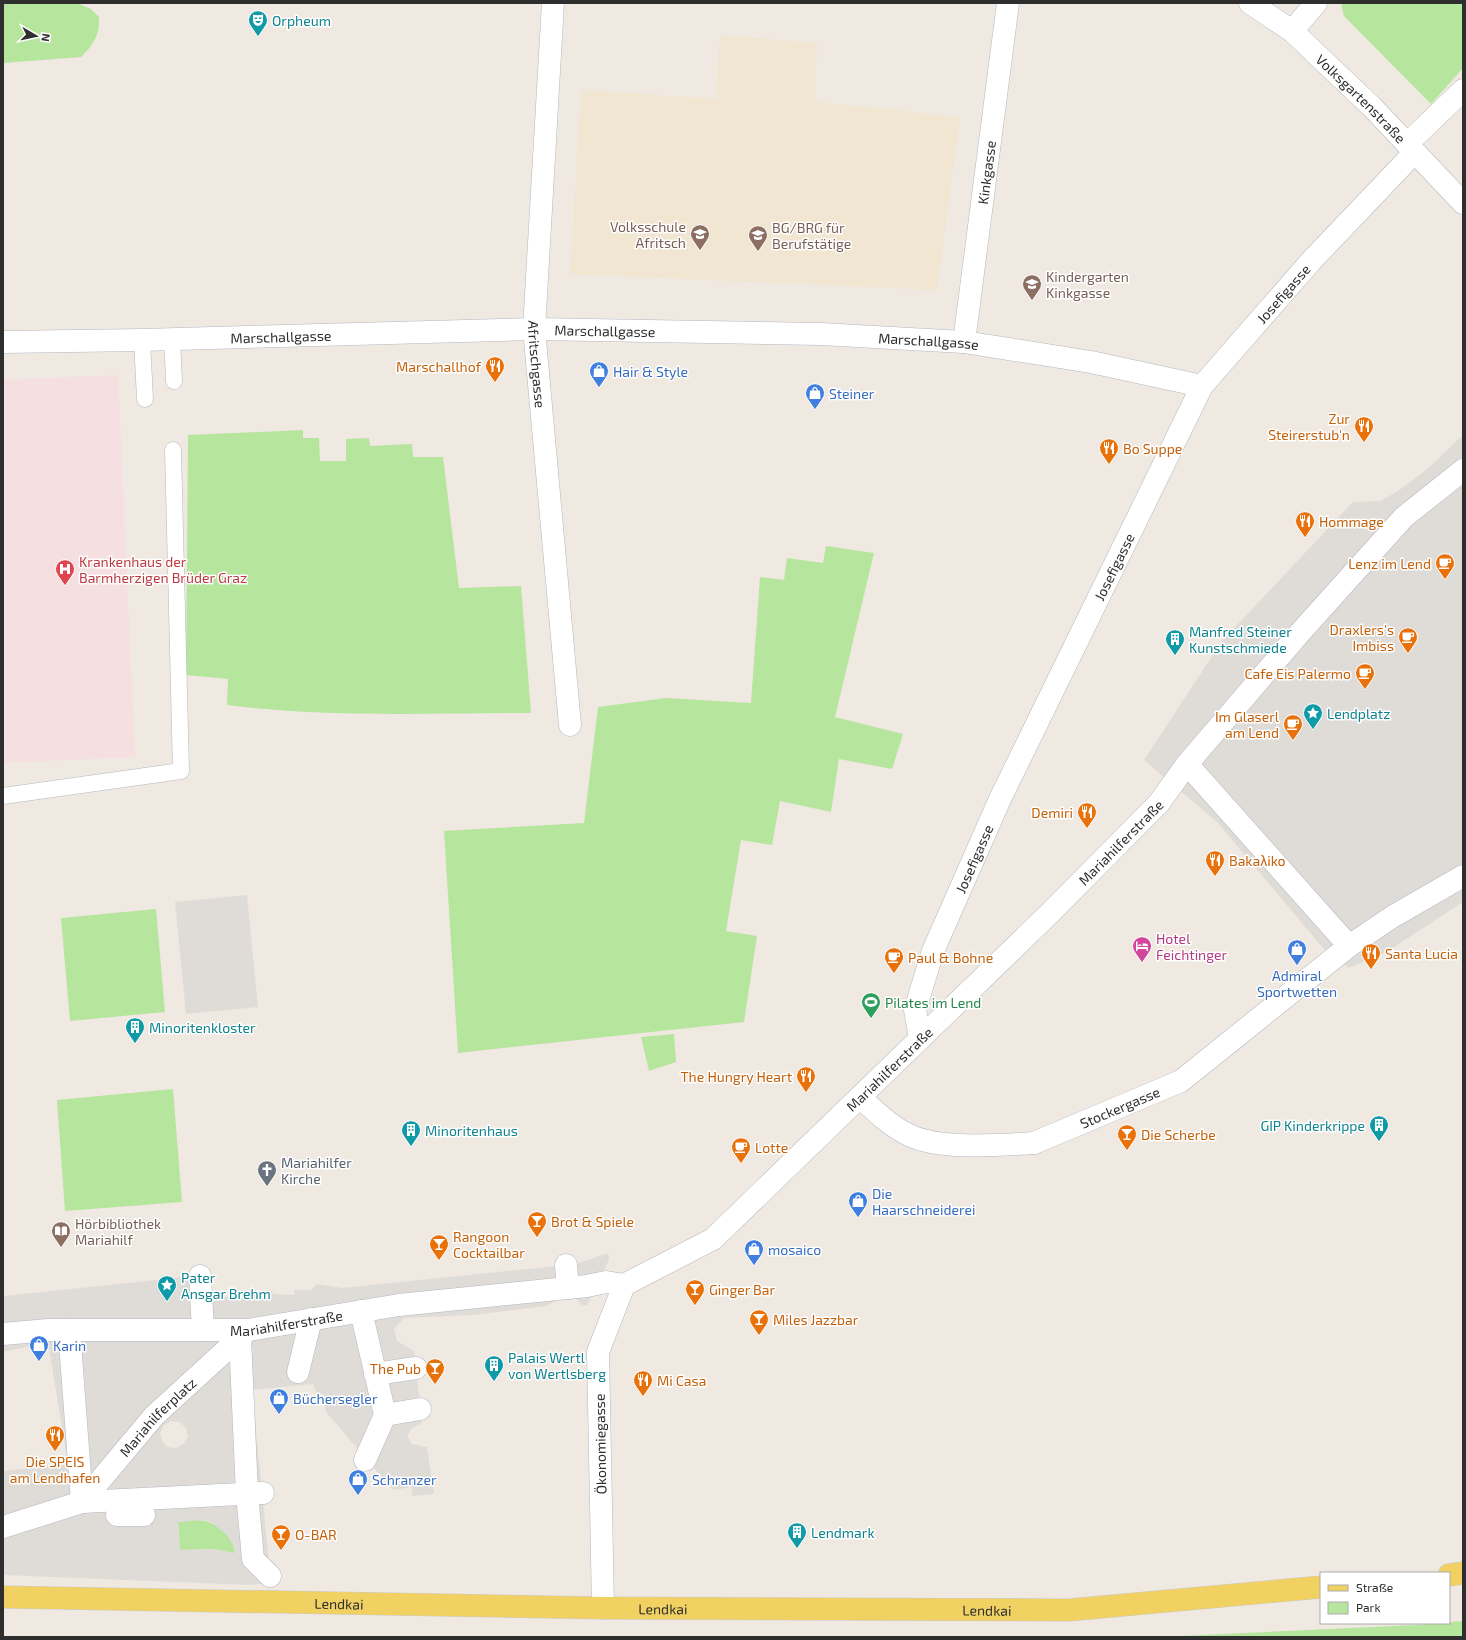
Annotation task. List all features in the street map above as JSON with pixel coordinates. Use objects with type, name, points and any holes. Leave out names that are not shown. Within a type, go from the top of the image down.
[{"type":"main road","points":[[1450,1575],[1463,1573]]},
{"type":"main road","name":"Lendkai","points":[[3,1597],[603,1608],[1069,1610],[1320,1587]]},
{"type":"street","name":"Afritschgasse","points":[[553,3],[534,329],[570,725]]},
{"type":"street","name":"Kinkgasse","points":[[964,342],[1008,3]]},
{"type":"street","name":"Volksgartenstraße","points":[[1250,3],[1292,32],[1372,107],[1410,149],[1463,203]]},
{"type":"street","points":[[1292,32],[1316,3]]},
{"type":"street","name":"Josefigasse","points":[[920,1038],[915,1010],[933,951],[1000,799],[1202,386],[1463,90]]},
{"type":"street","name":"Marschallgasse","points":[[3,342],[142,340],[534,329],[821,334],[964,342],[1091,362],[1202,386]]},
{"type":"street","points":[[1463,470],[1404,517],[1297,636],[1188,764],[1349,946],[1392,917],[1463,876]]},
{"type":"street","name":"Mariahilferstraße","points":[[3,1334],[48,1330],[204,1330],[244,1334],[312,1319],[399,1305],[568,1288],[606,1282],[624,1286],[713,1239],[1049,914],[1159,804],[1188,764]]},
{"type":"street","name":"Stockergasse","points":[[860,1097],[888,1121],[909,1135],[928,1141],[978,1146],[1034,1143],[1181,1081],[1349,946]]},
{"type":"street","points":[[566,1265],[568,1288]]},
{"type":"street","points":[[200,1276],[204,1330]]},
{"type":"street","name":"Ökonomiegasse","points":[[603,1608],[598,1352],[624,1286]]},
{"type":"street","points":[[361,1311],[385,1415],[365,1460]]},
{"type":"street","points":[[298,1372],[312,1319]]},
{"type":"street","points":[[69,1330],[82,1502]]},
{"type":"street","points":[[244,1334],[255,1493],[253,1559],[270,1576]]},
{"type":"street","name":"Mariahilferplatz","points":[[82,1502],[154,1416],[244,1334]]},
{"type":"street","points":[[375,1374],[416,1368]]},
{"type":"street","points":[[385,1415],[420,1409]]},
{"type":"street","points":[[3,1527],[82,1502],[129,1511],[255,1493]]},
{"type":"lane","points":[[172,339],[174,381]]},
{"type":"lane","points":[[142,340],[145,399]]},
{"type":"lane","points":[[3,796],[181,771],[173,450]]},
{"type":"shaded area","points":[[720,35],[817,43],[815,102],[960,118],[937,290],[570,274],[581,90],[716,99]]},
{"type":"shaded area","name":"Krankenhaus der Barmherzigen Brüder Graz","points":[[118,375],[135,757],[3,763],[3,380]]},
{"type":"shaded area","name":"Lendplatz","points":[[1463,435],[1463,902],[1388,951],[1349,968],[1323,948],[1218,823],[1144,760],[1222,641],[1353,502],[1380,501],[1398,491],[1427,469]]},
{"type":"shaded area","points":[[247,895],[258,1007],[186,1014],[175,902]]},
{"type":"shaded area","points":[[608,1253],[609,1259],[599,1283],[587,1305],[582,1305],[574,1297],[563,1296],[547,1306],[472,1315],[404,1318],[394,1329],[397,1341],[414,1351],[422,1423],[412,1428],[407,1436],[412,1444],[427,1447],[434,1494],[412,1496],[412,1487],[393,1490],[326,1412],[323,1394],[317,1394],[313,1384],[252,1390],[271,1583],[249,1585],[3,1575],[3,1471],[68,1464],[48,1342],[3,1352],[3,1296],[204,1275],[207,1292],[214,1298],[236,1296],[240,1298],[253,1297],[253,1292],[272,1291],[273,1294],[295,1295],[294,1290],[311,1290],[317,1284],[342,1288],[576,1264]],"holes":[[[171,1421],[180,1422],[186,1428],[188,1436],[184,1444],[176,1448],[168,1447],[162,1441],[160,1433],[164,1425]],[[202,1520],[211,1522],[227,1535],[235,1549],[235,1553],[214,1549],[180,1550],[178,1522]]]},
{"type":"green space","points":[[3,3],[77,3],[91,9],[99,17],[97,34],[92,44],[81,57],[3,63]]},
{"type":"green space","points":[[1341,3],[1463,3],[1463,68],[1431,104],[1344,16]]},
{"type":"green space","points":[[303,430],[303,438],[319,438],[320,461],[346,461],[346,439],[369,438],[370,446],[412,444],[413,457],[443,457],[459,588],[521,586],[531,713],[379,714],[302,712],[227,705],[228,679],[186,675],[188,435]]},
{"type":"green space","points":[[826,546],[874,553],[835,717],[903,734],[892,769],[839,759],[831,812],[780,801],[772,845],[741,840],[726,931],[757,936],[744,1022],[458,1053],[444,831],[584,823],[598,707],[666,698],[751,703],[760,577],[784,580],[787,558],[823,563]]},
{"type":"green space","points":[[156,909],[165,1012],[70,1021],[61,918]]},
{"type":"green space","points":[[674,1034],[676,1062],[649,1071],[641,1037]]},
{"type":"green space","points":[[173,1089],[182,1202],[65,1211],[57,1100]]},
{"type":"green space","points":[[196,1520],[210,1523],[222,1530],[231,1541],[235,1554],[214,1549],[180,1550],[178,1522]]},
{"type":"green space","points":[[1463,1621],[1463,1637],[1159,1637],[1450,1624],[1450,1622]]},
{"type":"place","name":"Orpheum","points":[[258,37]]},
{"type":"place","name":"Volksschule Afritsch","points":[[700,251]]},
{"type":"place","name":"BG/BRG für Berufstätige","points":[[758,252]]},
{"type":"place","name":"Kindergarten Kinkgasse","points":[[1032,301]]},
{"type":"place","name":"Marschallhof","points":[[495,383]]},
{"type":"place","name":"Hair & Style","points":[[599,388]]},
{"type":"place","name":"Steiner","points":[[815,410]]},
{"type":"place","name":"Zur Steirerstub'n","points":[[1364,443]]},
{"type":"place","name":"Bo Suppe","points":[[1109,465]]},
{"type":"place","name":"Hommage","points":[[1305,538]]},
{"type":"place","name":"Lenz im Lend","points":[[1445,580]]},
{"type":"place","name":"Krankenhaus der Barmherzigen Brüder Graz","points":[[65,586]]},
{"type":"place","name":"Draxlers's Imbiss","points":[[1408,654]]},
{"type":"place","name":"Manfred Steiner Kunstschmiede","points":[[1175,656]]},
{"type":"place","name":"Cafe Eis Palermo","points":[[1365,690]]},
{"type":"place","name":"Lendplatz","points":[[1313,730]]},
{"type":"place","name":"Im Glaserl am Lend","points":[[1293,741]]},
{"type":"place","name":"Demiri","points":[[1087,829]]},
{"type":"place","name":"Bakaλiko","points":[[1215,877]]},
{"type":"place","name":"Hotel Feichtinger","points":[[1142,963]]},
{"type":"place","name":"Admiral Sportwetten","points":[[1297,966]]},
{"type":"place","name":"Santa Lucia","points":[[1371,970]]},
{"type":"place","name":"Paul & Bohne","points":[[894,974]]},
{"type":"place","name":"Pilates im Lend","points":[[871,1019]]},
{"type":"place","name":"Minoritenkloster","points":[[135,1044]]},
{"type":"place","name":"The Hungry Heart","points":[[806,1093]]},
{"type":"place","name":"GIP Kinderkrippe","points":[[1379,1142]]},
{"type":"place","name":"Minoritenhaus","points":[[411,1147]]},
{"type":"place","name":"Die Scherbe","points":[[1127,1151]]},
{"type":"place","name":"Lotte","points":[[741,1164]]},
{"type":"place","name":"Mariahilfer Kirche","points":[[267,1187]]},
{"type":"place","name":"Die Haarschneiderei","points":[[858,1218]]},
{"type":"place","name":"Brot & Spiele","points":[[537,1238]]},
{"type":"place","name":"Hörbibliothek Mariahilf","points":[[61,1248]]},
{"type":"place","name":"Rangoon Cocktailbar","points":[[439,1261]]},
{"type":"place","name":"mosaico","points":[[754,1266]]},
{"type":"place","name":"Pater Ansgar Brehm","points":[[167,1302]]},
{"type":"place","name":"Ginger Bar","points":[[695,1306]]},
{"type":"place","name":"Miles Jazzbar","points":[[759,1336]]},
{"type":"place","name":"Karin","points":[[39,1362]]},
{"type":"place","name":"Palais Wertl von Wertlsberg","points":[[494,1382]]},
{"type":"place","name":"The Pub","points":[[435,1385]]},
{"type":"place","name":"Mi Casa","points":[[643,1397]]},
{"type":"place","name":"Büchersegler","points":[[279,1415]]},
{"type":"place","name":"Die SPEIS am Lendhafen","points":[[55,1452]]},
{"type":"place","name":"Schranzer","points":[[358,1496]]},
{"type":"place","name":"Lendmark","points":[[797,1549]]},
{"type":"place","name":"O-BAR","points":[[281,1551]]}]
